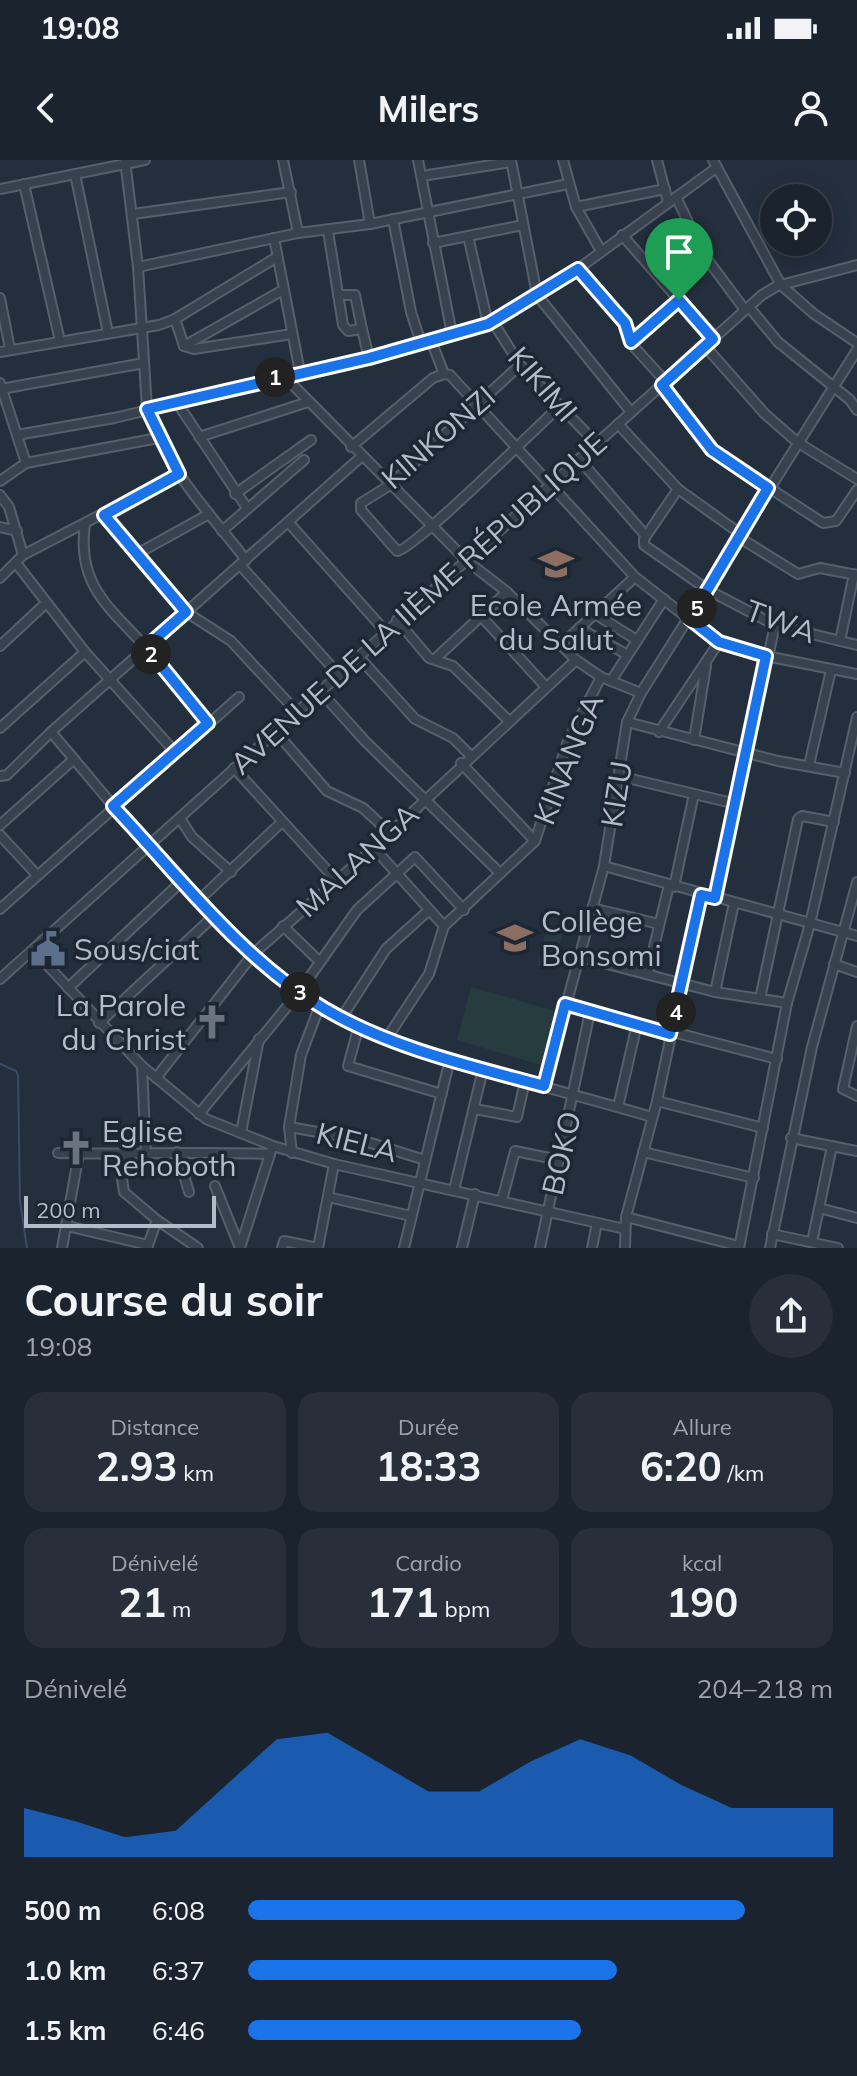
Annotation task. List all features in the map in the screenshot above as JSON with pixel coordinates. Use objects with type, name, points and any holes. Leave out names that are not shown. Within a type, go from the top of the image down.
[{"type":"street","points":[[0,189],[145,160]]},
{"type":"street","points":[[283,160],[298,233]]},
{"type":"street","points":[[359,160],[370,224]]},
{"type":"street","points":[[418,160],[452,334]]},
{"type":"street","points":[[563,160],[576,207],[601,251]]},
{"type":"street","points":[[657,160],[665,189],[704,255],[778,342],[834,386],[857,410]]},
{"type":"street","points":[[422,176],[511,161],[537,295],[631,412]]},
{"type":"street","points":[[126,162],[138,267],[147,409],[158,438],[179,474],[244,563],[339,675]]},
{"type":"street","points":[[17,435],[369,358],[491,323],[578,269],[715,164],[781,285],[857,343]]},
{"type":"street","points":[[75,174],[108,333]]},
{"type":"street","points":[[24,184],[60,341]]},
{"type":"street","points":[[138,267],[298,233],[370,224],[568,184]]},
{"type":"street","points":[[576,207],[665,189]]},
{"type":"street","points":[[133,214],[291,192]]},
{"type":"street","points":[[393,219],[411,312],[421,343]]},
{"type":"street","points":[[433,243],[523,225]]},
{"type":"street","points":[[328,231],[346,330],[362,329]]},
{"type":"street","points":[[622,235],[713,339]]},
{"type":"street","name":"KIKIMI","points":[[468,236],[491,323],[520,365],[596,443]]},
{"type":"street","points":[[274,238],[300,372]]},
{"type":"street","points":[[0,352],[141,329],[175,319],[277,257]]},
{"type":"street","name":"AVENUE DE LA IIÈME RÉPUBLIQUE","points":[[0,979],[181,820],[319,690],[747,308],[781,285],[857,265]]},
{"type":"street","points":[[578,269],[625,323],[631,342],[712,450],[823,523],[833,524],[857,490]]},
{"type":"street","points":[[184,346],[283,290]]},
{"type":"street","points":[[338,295],[354,294],[369,358]]},
{"type":"street","points":[[0,298],[10,349]]},
{"type":"street","points":[[631,342],[679,300]]},
{"type":"street","points":[[175,319],[184,346]]},
{"type":"street","points":[[184,346],[194,349],[292,334]]},
{"type":"street","name":"KIKIMI","points":[[431,340],[444,374],[450,375],[478,404],[635,577],[719,642]]},
{"type":"street","points":[[705,346],[765,414],[797,442],[857,479]]},
{"type":"street","name":"KIZU","points":[[544,1086],[604,866],[627,722],[641,693],[857,350]]},
{"type":"street","points":[[1,389],[144,363]]},
{"type":"street","name":"KINKONZI","points":[[520,365],[390,485],[361,503],[361,510],[400,552],[560,406]]},
{"type":"street","points":[[351,447],[433,378],[444,374]]},
{"type":"street","points":[[283,375],[431,526],[467,561],[507,592],[576,660],[601,677],[641,693]]},
{"type":"street","points":[[0,383],[26,463]]},
{"type":"street","points":[[176,401],[247,508]]},
{"type":"street","points":[[199,437],[308,402]]},
{"type":"street","name":"TWA","points":[[618,424],[678,489],[798,574],[820,568],[856,574]]},
{"type":"street","points":[[0,481],[26,463],[158,438]]},
{"type":"street","points":[[235,494],[311,440]]},
{"type":"street","points":[[0,776],[7,775],[51,732],[361,457]]},
{"type":"street","points":[[579,459],[646,536],[678,489]]},
{"type":"street","points":[[222,531],[304,460]]},
{"type":"street","points":[[0,578],[23,555],[179,474]]},
{"type":"street","points":[[0,495],[17,531],[23,555]]},
{"type":"street","points":[[135,555],[209,514]]},
{"type":"street","points":[[104,515],[186,612],[231,641],[296,711]]},
{"type":"street","points":[[289,523],[385,631]]},
{"type":"street","points":[[85,524],[83,546],[96,591],[208,723]]},
{"type":"street","points":[[0,527],[17,531]]},
{"type":"street","name":"TWA","points":[[646,536],[644,545],[708,590],[775,625],[857,645]]},
{"type":"street","points":[[16,563],[85,652],[175,752]]},
{"type":"street","points":[[840,641],[856,574]]},
{"type":"street","points":[[561,645],[635,577]]},
{"type":"street","points":[[435,659],[507,592]]},
{"type":"street","points":[[611,681],[635,639],[664,599]]},
{"type":"street","points":[[0,646],[45,604]]},
{"type":"street","points":[[595,614],[635,639]]},
{"type":"street","points":[[481,616],[546,687]]},
{"type":"street","points":[[397,620],[429,658],[453,666],[508,720]]},
{"type":"street","points":[[715,898],[775,625]]},
{"type":"street","points":[[579,628],[626,654]]},
{"type":"street","points":[[659,732],[719,642],[766,656],[857,674]]},
{"type":"street","points":[[0,728],[85,652]]},
{"type":"street","points":[[358,656],[415,719],[453,738],[470,755]]},
{"type":"street","name":"MALANGA","points":[[156,1078],[254,953],[374,848],[461,763],[576,660]]},
{"type":"street","points":[[694,740],[706,665]]},
{"type":"street","points":[[809,765],[831,670]]},
{"type":"street","name":"KINANGA","points":[[444,926],[535,841],[568,741],[601,677]]},
{"type":"street","points":[[319,690],[365,741],[500,873]]},
{"type":"street","points":[[0,909],[239,697]]},
{"type":"street","points":[[626,1217],[739,1247],[787,1003],[810,924],[857,717]]},
{"type":"street","points":[[627,722],[747,754],[845,773]]},
{"type":"street","points":[[275,731],[327,791],[363,808],[389,832]]},
{"type":"street","points":[[51,732],[181,882],[299,992],[387,1038],[652,1117]]},
{"type":"street","points":[[0,825],[74,759]]},
{"type":"street","name":"KINANGA","points":[[461,763],[535,841]]},
{"type":"street","points":[[234,768],[336,880]]},
{"type":"street","points":[[619,776],[736,804]]},
{"type":"street","points":[[648,972],[694,794]]},
{"type":"street","points":[[760,999],[781,914],[798,819],[802,816],[834,822]]},
{"type":"street","points":[[181,820],[192,837],[231,872]]},
{"type":"street","points":[[199,900],[282,822]]},
{"type":"street","points":[[0,835],[37,875]]},
{"type":"street","points":[[374,848],[444,926],[429,974],[387,1038]]},
{"type":"street","name":"MALANGA","points":[[199,1114],[299,992],[357,910],[415,857],[464,910]]},
{"type":"street","points":[[604,866],[857,936]]},
{"type":"street","points":[[68,988],[181,882]]},
{"type":"street","points":[[770,1248],[791,1138],[840,933],[855,898],[857,882]]},
{"type":"street","points":[[625,1248],[626,1217],[657,1101],[701,895]]},
{"type":"street","points":[[715,992],[734,903]]},
{"type":"street","points":[[592,908],[659,924]]},
{"type":"street","points":[[342,1017],[386,949],[428,911]]},
{"type":"street","points":[[99,1023],[214,916]]},
{"type":"street","points":[[283,926],[320,962]]},
{"type":"street","points":[[33,950],[99,1023],[156,1078],[199,1114],[271,1150]]},
{"type":"street","points":[[580,957],[648,972],[715,992],[787,1003]]},
{"type":"street","points":[[834,964],[857,972]]},
{"type":"street","points":[[565,1004],[670,1034],[777,1059]]},
{"type":"street","points":[[292,1153],[289,1127],[301,1055],[320,1005]]},
{"type":"street","name":"BOKO","points":[[540,1248],[590,1012]]},
{"type":"street","points":[[618,1107],[637,1024]]},
{"type":"street","points":[[359,1025],[348,1066],[442,1094]]},
{"type":"street","points":[[857,1026],[843,1089],[857,1096]]},
{"type":"street","points":[[241,1133],[259,1039]]},
{"type":"street","points":[[404,1248],[450,1059]]},
{"type":"street","points":[[142,1066],[146,1155]]},
{"type":"street","points":[[454,1190],[483,1069]]},
{"type":"street","points":[[475,1109],[517,1117],[525,1081]]},
{"type":"street","points":[[657,1101],[763,1128]]},
{"type":"street","name":"KIELA","points":[[289,1127],[358,1139],[425,1160]]},
{"type":"street","points":[[791,1138],[857,1151]]},
{"type":"street","points":[[812,1242],[832,1146]]},
{"type":"street","points":[[240,1248],[271,1150]]},
{"type":"street","points":[[58,1153],[132,1156],[271,1150],[625,1229]]},
{"type":"street","points":[[502,1200],[515,1151],[559,1160]]},
{"type":"street","points":[[177,1152],[189,1192]]},
{"type":"street","points":[[643,1152],[754,1178]]},
{"type":"street","points":[[62,1248],[79,1153]]},
{"type":"street","points":[[132,1156],[120,1166],[124,1192],[157,1220],[198,1248]]},
{"type":"street","points":[[282,1248],[284,1241],[318,1248],[334,1164]]},
{"type":"street","points":[[215,1186],[240,1248]]},
{"type":"street","points":[[462,1248],[475,1194]]},
{"type":"street","points":[[328,1197],[411,1216]]},
{"type":"street","points":[[819,1208],[857,1218]]},
{"type":"street","points":[[67,1226],[148,1246],[157,1220]]},
{"type":"street","points":[[592,1248],[597,1223]]},
{"type":"street","points":[[772,1234],[838,1248]]},
{"type":"green space","points":[[546,930],[562,934],[553,968],[537,965]]},
{"type":"green space","points":[[471,987],[555,1011],[541,1065],[457,1040]]},
{"type":"waterway","points":[[0,1064],[16,1071],[18,1076],[20,1201],[27,1248]]},
{"type":"place","name":"Ecole Armée du Salut","points":[[556,564]]},
{"type":"place","name":"Collège Bonsomi","points":[[515,938]]},
{"type":"place","name":"Sous/ciat","points":[[48,949]]},
{"type":"place","name":"La Parole du Christ","points":[[212,1022]]},
{"type":"place","name":"Eglise Rehoboth","points":[[76,1148]]},
{"type":"route","points":[[578,269],[625,323],[631,342],[679,300],[713,339],[662,385],[712,450],[768,488],[690,619],[719,642],[766,656],[715,898],[701,895],[670,1034],[565,1004],[544,1086],[387,1038],[321,1007],[299,992],[214,916],[113,806],[208,723],[146,647],[186,612],[104,515],[179,474],[158,438],[147,409],[283,375],[369,358],[488,324],[578,269]]}]
